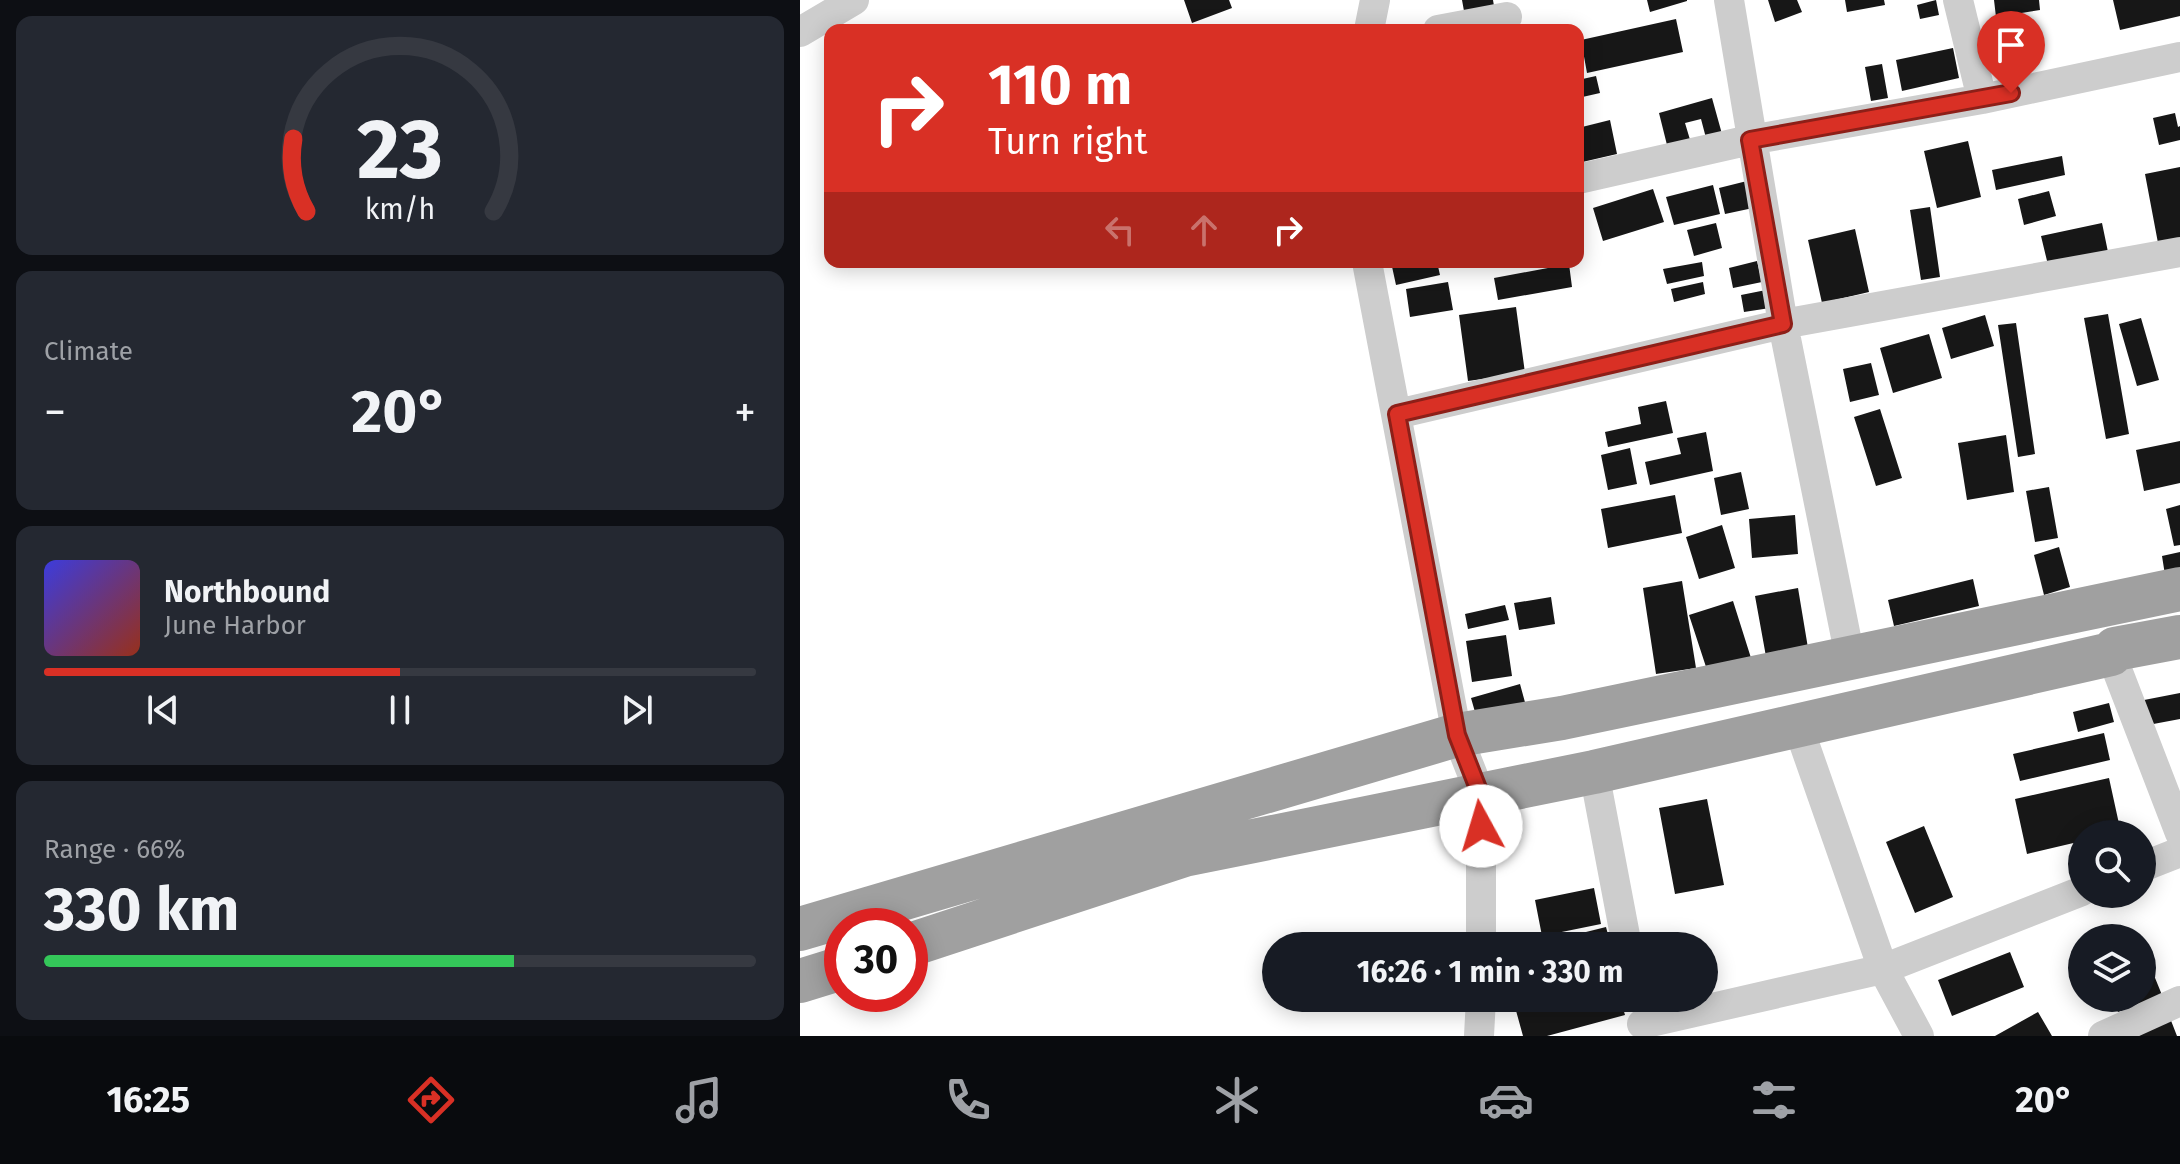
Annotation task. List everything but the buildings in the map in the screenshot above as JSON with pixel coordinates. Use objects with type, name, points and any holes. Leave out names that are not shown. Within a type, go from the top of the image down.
[{"type":"highway","points":[[800,929],[1457,735],[1562,718],[2180,589]]},
{"type":"highway","points":[[928,939],[1184,855],[1594,772],[2111,654],[2115,649],[2180,637]]},
{"type":"highway","points":[[800,981],[824,974]]},
{"type":"street","points":[[800,32],[854,0]]},
{"type":"street","points":[[1370,24],[1375,0]]},
{"type":"street","points":[[1729,0],[1783,324],[1850,657]]},
{"type":"street","points":[[1958,0],[1982,99]]},
{"type":"street","points":[[1468,24],[1507,16]]},
{"type":"street","points":[[1584,178],[1750,140],[1982,99],[2180,57]]},
{"type":"street","points":[[1397,414],[1783,324],[2180,252]]},
{"type":"street","points":[[1368,268],[1457,735],[1481,796],[1481,932]]},
{"type":"street","points":[[2111,654],[2180,833]]},
{"type":"street","points":[[1798,726],[1883,969],[1919,1036]]},
{"type":"street","points":[[1594,772],[1624,932]]},
{"type":"street","points":[[2156,861],[2180,852]]},
{"type":"street","points":[[1641,1019],[1883,969],[2068,896]]},
{"type":"street","points":[[2103,1036],[2180,1001]]},
{"type":"street","points":[[1479,1036],[1480,1012]]},
{"type":"route","points":[[1481,826],[1481,796],[1457,735],[1397,414],[1783,324],[1750,140],[2011,93]]}]
